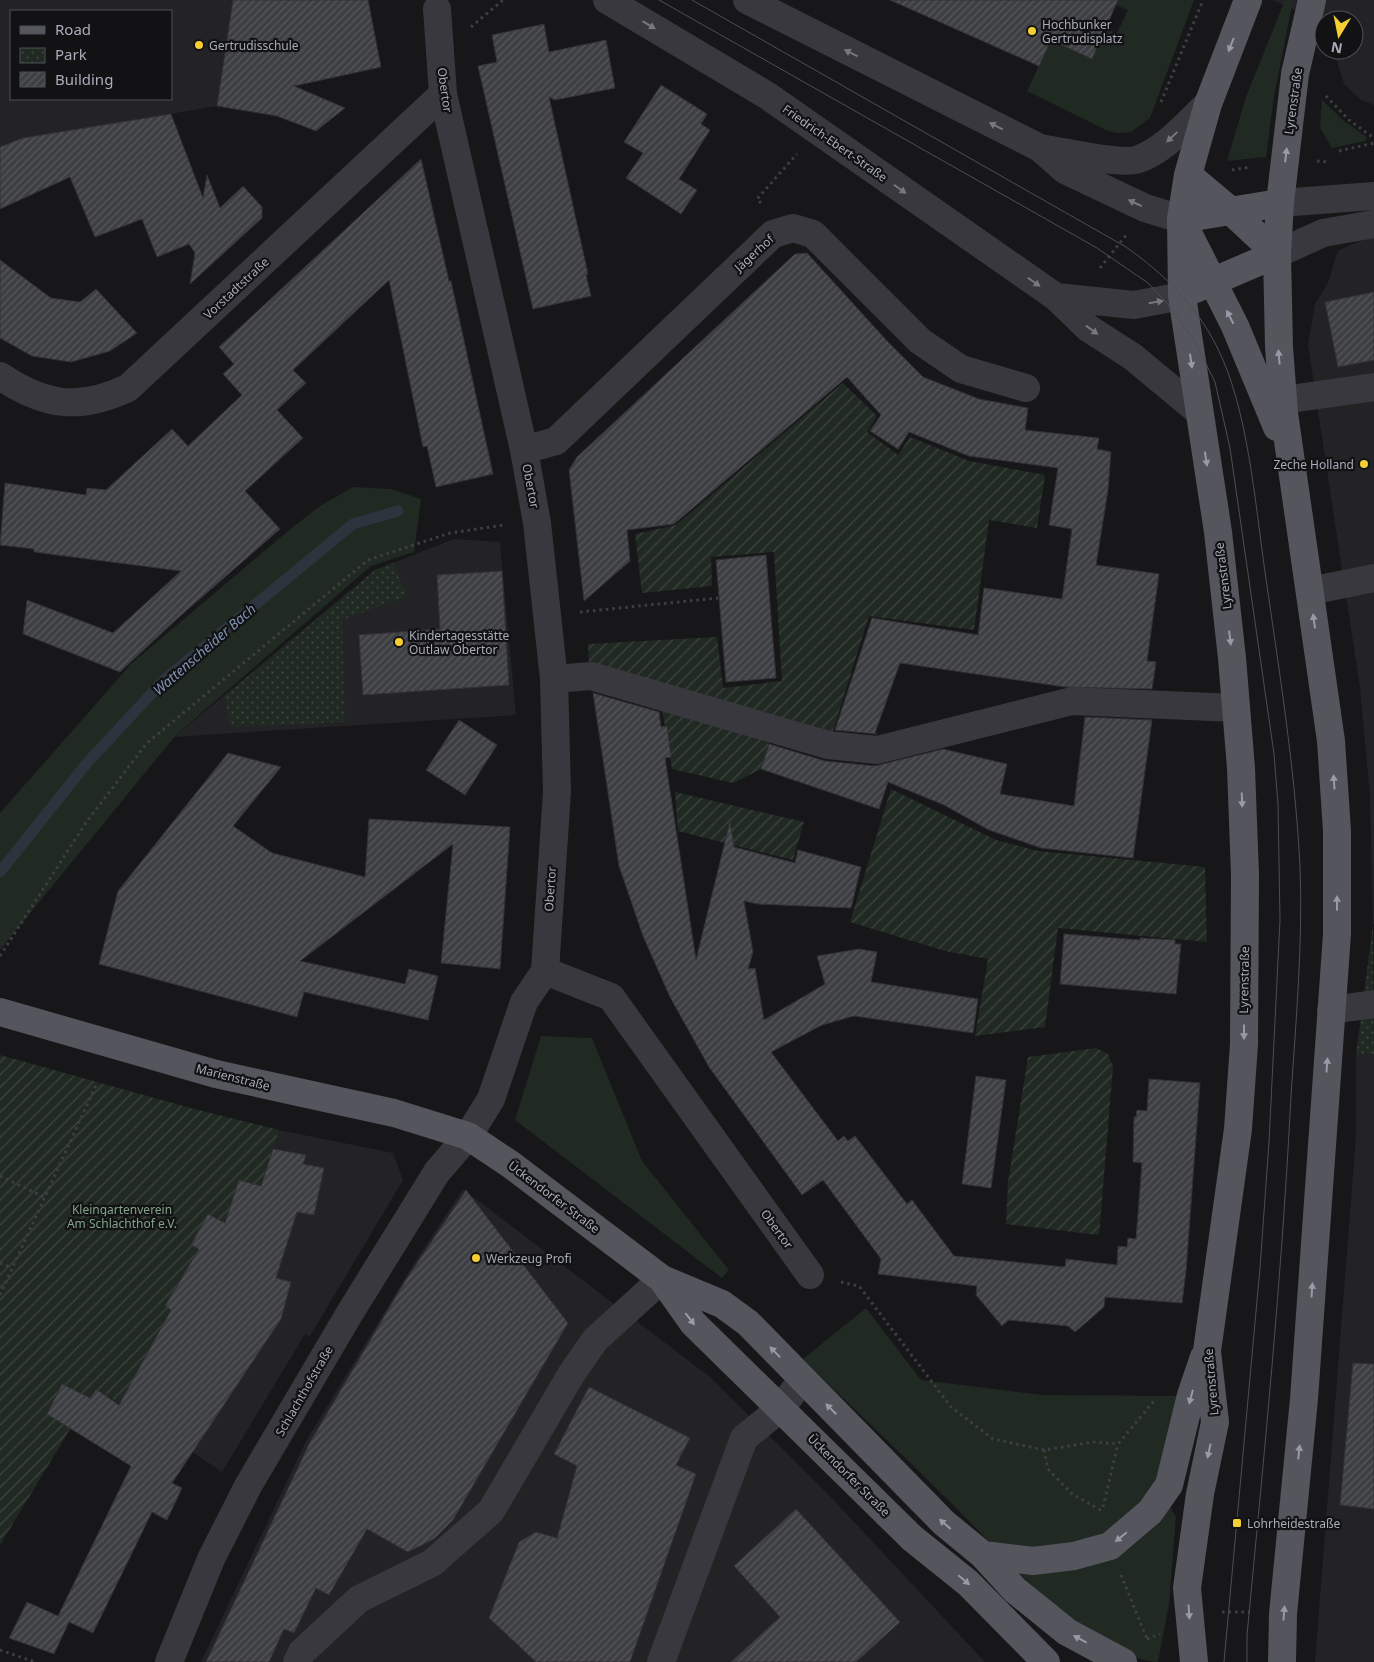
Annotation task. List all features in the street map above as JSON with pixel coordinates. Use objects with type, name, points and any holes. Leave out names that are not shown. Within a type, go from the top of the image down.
[{"type":"main road","name":"Lyrenstraße","points":[[1194,1662],[1187,1588],[1200,1494],[1215,1422],[1207,1351],[1238,1129],[1244,1044],[1246,875],[1236,708],[1218,532],[1198,411],[1182,296],[1181,219],[1188,175],[1208,104],[1248,0]]},
{"type":"main road","name":"Lyrenstraße","points":[[1282,1662],[1284,1614],[1305,1389],[1337,934],[1337,831],[1332,741],[1290,458],[1278,347],[1277,254],[1280,203],[1295,74],[1312,0]]},
{"type":"main road","points":[[1182,296],[1212,281],[1277,254],[1232,211],[1188,175]]},
{"type":"main road","points":[[1181,219],[1280,203]]},
{"type":"main road","name":"Lyrenstraße","points":[[1181,219],[1235,326],[1290,458]]},
{"type":"main road","name":"Marienstraße","points":[[0,1012],[216,1074],[394,1113],[468,1136]]},
{"type":"main road","name":"Ückendorfer Straße","points":[[468,1136],[510,1164],[662,1279],[722,1304],[748,1323],[944,1523],[983,1554],[1015,1590],[1067,1632],[1123,1662]]},
{"type":"main road","name":"Ückendorfer Straße","points":[[662,1279],[693,1323],[782,1408],[912,1538],[968,1582],[1046,1662]]},
{"type":"main road","points":[[983,1554],[1033,1561],[1074,1556],[1110,1546],[1150,1512],[1168,1485],[1191,1394],[1207,1351]]},
{"type":"street","name":"Friedrich-Ebert-Straße","points":[[607,0],[768,96],[817,132],[1065,298],[1088,328],[1133,357],[1198,411]]},
{"type":"street","points":[[747,0],[1040,148],[1065,170],[1145,208],[1181,219]]},
{"type":"street","name":"Obertor","points":[[436,9],[443,94],[524,450],[538,523],[554,679],[557,792],[545,971],[611,997],[810,1275]]},
{"type":"street","name":"Vorstadtstraße","points":[[0,376],[29,393],[65,403],[104,400],[128,388],[443,94]]},
{"type":"street","points":[[1040,148],[1110,160],[1137,160],[1156,151],[1208,104]]},
{"type":"street","points":[[1280,203],[1374,196]]},
{"type":"street","points":[[1277,254],[1323,234],[1374,224]]},
{"type":"street","name":"Jägerhof","points":[[524,450],[556,441],[774,234],[793,228],[813,234],[920,341],[961,369],[1026,388]]},
{"type":"street","name":"Friedrich-Ebert-Straße","points":[[1065,298],[1134,306],[1182,296]]},
{"type":"street","points":[[1283,400],[1374,387]]},
{"type":"street","points":[[1310,591],[1374,578]]},
{"type":"street","points":[[554,679],[591,676],[828,744],[877,750],[1072,701],[1236,708]]},
{"type":"street","points":[[468,1136],[491,1099],[524,1002],[545,971]]},
{"type":"street","points":[[1331,1010],[1374,1004]]},
{"type":"street","name":"Schlachthofstraße","points":[[168,1662],[212,1559],[248,1486],[348,1316],[437,1172],[468,1136]]},
{"type":"street","points":[[297,1662],[302,1652],[359,1599],[432,1563],[491,1511],[572,1373],[595,1340],[662,1279]]},
{"type":"street","points":[[660,1662],[744,1438],[782,1408],[802,1380]]},
{"type":"path","points":[[1160,104],[1203,0]]},
{"type":"path","points":[[1295,74],[1315,76],[1329,102],[1369,136],[1374,138]]},
{"type":"path","points":[[769,185],[817,132]]},
{"type":"path","points":[[1339,151],[1374,143]]},
{"type":"path","points":[[1318,161],[1328,162]]},
{"type":"path","points":[[1229,170],[1254,167]]},
{"type":"path","points":[[1065,298],[1120,244],[1145,208]]},
{"type":"path","points":[[0,956],[87,821],[147,743],[368,560],[450,533],[495,526],[538,523]]},
{"type":"path","points":[[547,615],[718,598]]},
{"type":"path","points":[[0,1295],[97,1083]]},
{"type":"path","points":[[0,1176],[46,1198]]},
{"type":"path","points":[[0,1263],[12,1268]]},
{"type":"path","points":[[810,1275],[859,1286],[951,1407],[993,1439],[1044,1450],[1094,1442],[1118,1444]]},
{"type":"path","points":[[1044,1450],[1048,1469],[1071,1493],[1102,1511],[1118,1444],[1160,1394]]},
{"type":"path","points":[[1110,1546],[1147,1639]]},
{"type":"path","points":[[0,1650],[35,1662]]},
{"type":"shaded area","name":"Gertrudisschule","points":[[0,0],[233,0],[217,106],[53,134],[0,147]]},
{"type":"shaded area","points":[[1272,0],[1374,0],[1374,105],[1361,100],[1344,84],[1337,60],[1364,60],[1364,10],[1314,10],[1314,18]]},
{"type":"shaded area","points":[[1374,235],[1373,924],[1370,795],[1360,688],[1308,345],[1315,304],[1328,283],[1339,250]]},
{"type":"shaded area","name":"Kindertagesstätte Outlaw Obertor","points":[[454,539],[500,542],[516,715],[174,737],[375,570]]},
{"type":"shaded area","points":[[1374,1054],[1374,1662],[1315,1662],[1356,1136],[1356,1055]]},
{"type":"shaded area","points":[[279,1130],[393,1153],[403,1180],[310,1336],[305,1334],[222,1472],[136,1414],[232,1271]]},
{"type":"shaded area","points":[[463,1189],[710,1377],[827,1493],[985,1662],[201,1662],[306,1441],[418,1257]]},
{"type":"green space","points":[[1118,0],[1194,0],[1150,118],[1131,132],[1118,133],[1108,131],[1027,91],[1051,40],[1105,29],[1117,33],[1128,10],[1116,5]]},
{"type":"green space","points":[[1285,0],[1293,0],[1274,97],[1266,157],[1227,161],[1246,97]]},
{"type":"green space","points":[[1322,100],[1344,121],[1367,137],[1366,141],[1332,148],[1320,128]]},
{"type":"green space","points":[[843,383],[877,416],[867,432],[898,455],[910,437],[969,461],[1045,475],[1037,528],[989,520],[974,630],[869,616],[832,734],[589,665],[588,644],[717,637],[723,688],[782,681],[774,552],[711,557],[712,586],[642,593],[635,534],[676,525]]},
{"type":"green space","points":[[353,487],[391,489],[421,499],[414,552],[371,566],[176,735],[0,950],[0,813],[132,663],[288,531],[320,506]]},
{"type":"green space","points":[[393,563],[407,596],[342,620],[345,722],[230,727],[225,696],[375,570]]},
{"type":"green space","points":[[662,708],[769,742],[761,769],[733,783],[672,769]]},
{"type":"green space","points":[[891,789],[996,840],[1038,851],[1205,867],[1207,942],[1058,928],[1045,1027],[975,1036],[988,959],[945,951],[850,922]]},
{"type":"green space","points":[[675,792],[804,822],[793,860],[678,831]]},
{"type":"green space","points":[[1373,924],[1374,1054],[1356,1055]]},
{"type":"green space","points":[[541,1036],[592,1038],[642,1161],[729,1270],[722,1278],[515,1120]]},
{"type":"green space","points":[[1096,1048],[1108,1054],[1113,1067],[1099,1235],[1006,1224],[1008,1182],[1028,1057]]},
{"type":"green space","name":"Kleingartenverein Am Schlachthof e.V.","points":[[0,1055],[194,1109],[279,1130],[232,1271],[136,1414],[95,1388],[0,1545]]},
{"type":"green space","points":[[866,1308],[921,1380],[1042,1395],[1183,1396],[1156,1482],[1176,1517],[1169,1604],[1158,1662],[1140,1659],[1099,1640],[1053,1606],[931,1483],[803,1359]]},
{"type":"building","points":[[233,0],[368,0],[381,67],[294,86],[345,108],[316,131],[277,116],[217,106]]},
{"type":"building","name":"Hochbunker Gertrudisplatz","points":[[890,0],[1118,0],[1092,59],[1051,40],[1039,66]]},
{"type":"building","points":[[544,24],[549,52],[606,40],[615,88],[555,100],[549,97],[588,274],[586,275],[591,296],[533,309],[478,66],[497,62],[492,35]]},
{"type":"building","points":[[661,85],[707,114],[701,124],[710,130],[679,179],[697,190],[681,214],[626,178],[643,153],[624,142]]},
{"type":"building","points":[[171,114],[203,198],[207,175],[220,208],[243,186],[262,207],[262,218],[190,284],[195,253],[189,244],[157,257],[142,219],[95,237],[70,177],[0,209],[0,147],[23,138]]},
{"type":"building","points":[[421,159],[449,281],[451,281],[493,474],[436,487],[427,446],[423,447],[389,280],[293,370],[306,383],[277,410],[303,438],[245,491],[280,529],[179,617],[120,672],[23,634],[27,600],[113,633],[181,571],[34,552],[34,549],[0,545],[5,483],[86,495],[87,488],[106,490],[172,429],[188,446],[242,395],[223,374],[234,364],[219,347]]},
{"type":"building","points":[[807,253],[888,342],[923,377],[979,399],[1028,408],[1025,430],[1099,438],[1097,449],[1111,452],[1108,490],[1096,565],[1159,574],[1147,661],[1156,662],[1152,689],[1065,687],[900,663],[875,733],[877,734],[835,730],[872,618],[978,635],[984,588],[1062,599],[1072,529],[1049,525],[1058,468],[969,456],[909,432],[898,449],[870,431],[881,415],[847,377],[674,524],[627,530],[630,561],[584,601],[569,470],[577,457],[795,254]]},
{"type":"building","points":[[0,260],[51,298],[80,302],[96,289],[137,333],[110,351],[71,362],[32,356],[0,338]]},
{"type":"building","points":[[1374,292],[1374,360],[1338,367],[1325,302]]},
{"type":"building","points":[[766,555],[776,678],[726,682],[716,560]]},
{"type":"building","points":[[502,571],[509,685],[363,695],[359,635],[440,629],[437,575]]},
{"type":"building","points":[[593,693],[659,712],[661,727],[667,726],[671,757],[665,758],[696,960],[730,821],[734,847],[795,863],[798,850],[861,867],[851,908],[758,904],[744,901],[753,952],[748,969],[755,968],[764,1020],[825,984],[817,956],[859,949],[877,952],[871,982],[978,999],[973,1033],[854,1016],[822,1025],[771,1052],[838,1141],[844,1136],[848,1141],[855,1136],[907,1204],[912,1200],[954,1256],[1065,1267],[1066,1259],[1117,1265],[1118,1246],[1127,1247],[1128,1238],[1136,1239],[1142,1163],[1133,1162],[1134,1117],[1136,1117],[1137,1110],[1147,1111],[1149,1079],[1200,1083],[1182,1303],[1105,1297],[1104,1307],[1075,1332],[1068,1326],[1009,1320],[1002,1326],[976,1295],[977,1286],[878,1274],[881,1259],[823,1180],[802,1195],[709,1067],[670,997],[643,936],[619,866]]},
{"type":"building","points":[[1085,717],[1152,720],[1133,858],[1041,848],[989,830],[944,805],[888,782],[879,809],[761,769],[769,744],[825,761],[875,766],[943,749],[1007,764],[1000,794],[1074,806]]},
{"type":"building","points":[[459,720],[497,745],[465,795],[426,770]]},
{"type":"building","points":[[228,753],[281,767],[233,826],[272,853],[365,877],[369,819],[510,827],[500,969],[441,963],[453,844],[300,961],[405,984],[409,969],[438,976],[428,1020],[304,992],[297,1017],[99,964],[118,891]]},
{"type":"building","points":[[1064,934],[1140,940],[1140,938],[1175,940],[1175,944],[1181,944],[1176,994],[1060,984]]},
{"type":"building","points":[[976,1076],[1006,1080],[991,1188],[962,1184]]},
{"type":"building","points":[[273,1149],[306,1155],[303,1164],[324,1168],[314,1215],[297,1212],[276,1278],[291,1282],[281,1319],[172,1483],[182,1488],[167,1520],[152,1512],[93,1633],[69,1622],[54,1654],[9,1638],[27,1602],[58,1616],[131,1466],[47,1414],[62,1384],[90,1398],[96,1389],[119,1405],[171,1310],[165,1306],[199,1249],[191,1245],[208,1214],[225,1223],[239,1180],[261,1186]]},
{"type":"building","points":[[466,1190],[568,1323],[453,1520],[434,1539],[408,1552],[367,1529],[329,1595],[316,1588],[294,1633],[284,1629],[269,1662],[206,1662],[309,1444],[405,1281]]},
{"type":"building","points":[[1353,1363],[1374,1364],[1374,1509],[1340,1505]]},
{"type":"building","points":[[589,1387],[690,1438],[676,1465],[696,1474],[630,1662],[536,1662],[489,1618],[519,1542],[536,1532],[557,1538],[577,1466],[554,1454]]},
{"type":"building","points":[[796,1509],[900,1622],[856,1662],[731,1662],[780,1617],[734,1566]]},
{"type":"waterway","name":"Wattenscheider Bach","points":[[0,872],[87,763],[166,678],[353,524],[398,511]]},
{"type":"tram line","points":[[659,0],[1097,248],[1148,283],[1168,304],[1195,342],[1215,382],[1230,448],[1274,754],[1278,804],[1280,920],[1269,1142],[1260,1268],[1224,1662]]},
{"type":"tram line","points":[[692,0],[1126,247],[1166,279],[1189,304],[1209,332],[1228,371],[1243,427],[1254,487],[1290,755],[1298,829],[1301,895],[1298,981],[1283,1231],[1247,1635],[1247,1662]]},
{"type":"place","name":"Hochbunker Gertrudisplatz","points":[[1032,31]]},
{"type":"place","name":"Gertrudisschule","points":[[199,45]]},
{"type":"place","name":"Zeche Holland","points":[[1364,464]]},
{"type":"place","name":"Kindertagesstätte Outlaw Obertor","points":[[399,642]]},
{"type":"place","name":"Werkzeug Profi","points":[[476,1258]]},
{"type":"place","name":"Lohrheidestraße","points":[[1237,1523]]}]
